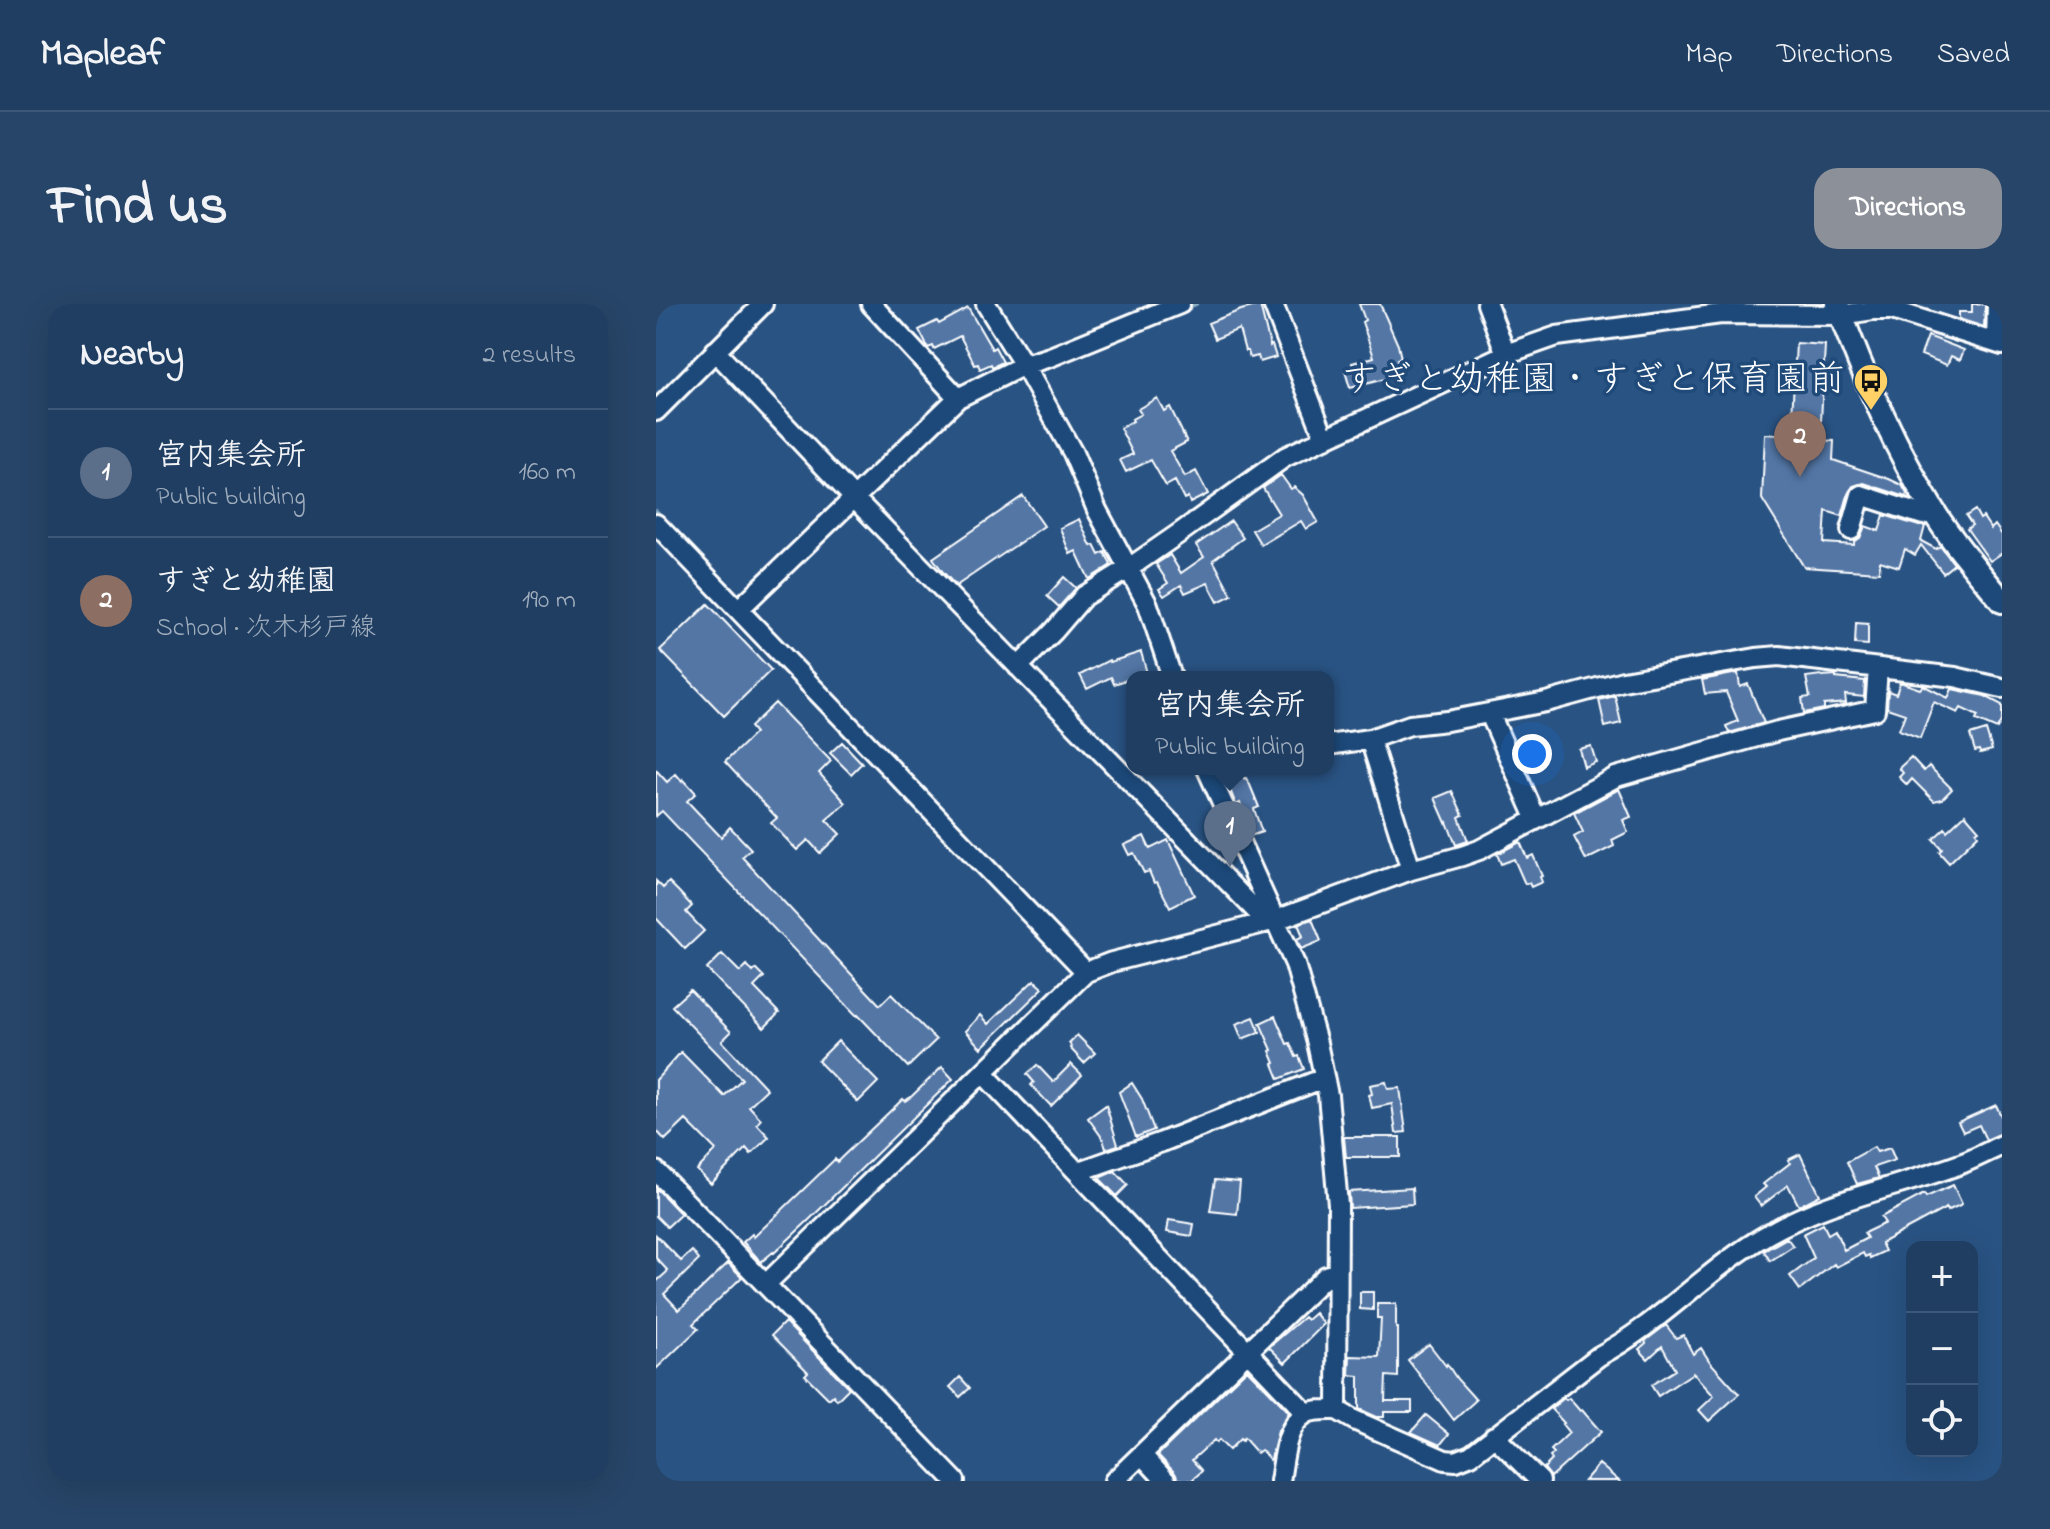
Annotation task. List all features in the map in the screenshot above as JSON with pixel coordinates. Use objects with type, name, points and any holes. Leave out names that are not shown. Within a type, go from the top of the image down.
[{"type":"main road","points":[[1839,310],[1886,424],[1933,510],[2002,601]]},
{"type":"street","points":[[656,411],[763,304]]},
{"type":"street","points":[[871,304],[958,398]]},
{"type":"street","points":[[986,304],[1073,453],[1097,510],[1148,605],[1170,671]]},
{"type":"street","points":[[739,609],[958,398],[1024,365],[1180,304]]},
{"type":"street","points":[[1273,304],[1325,439]]},
{"type":"street","points":[[1487,304],[1506,354]]},
{"type":"street","points":[[1018,667],[1084,596],[1211,512],[1285,457],[1506,354],[1557,336],[1719,309],[1892,310],[1999,344],[1997,304]]},
{"type":"street","points":[[715,351],[1018,667],[1271,921]]},
{"type":"street","points":[[1851,530],[1861,495],[1923,515],[1933,510]]},
{"type":"street","points":[[656,524],[1086,972]]},
{"type":"street","points":[[1334,744],[1370,739],[1410,725],[1490,714],[1546,702],[1623,681],[1779,656],[1955,677],[2002,688]]},
{"type":"street","points":[[766,1284],[1086,972],[1112,962],[1271,921],[1411,870],[1479,850],[1616,777],[1778,731],[1875,710],[1878,668]]},
{"type":"street","points":[[1490,714],[1536,818]]},
{"type":"street","points":[[1370,739],[1411,870]]},
{"type":"street","points":[[1210,775],[1271,921],[1295,964],[1328,1095],[1338,1205],[1337,1410]]},
{"type":"street","points":[[984,1074],[1306,1413]]},
{"type":"street","points":[[1077,1172],[1324,1078]]},
{"type":"street","points":[[1280,1481],[1290,1432],[1306,1413],[1337,1410],[1445,1460],[1456,1461],[1471,1455],[1599,1356],[1670,1309],[1738,1253],[1768,1234],[1798,1218],[1963,1163],[2002,1145]]},
{"type":"street","points":[[656,1171],[955,1481]]},
{"type":"street","points":[[1114,1481],[1326,1276],[1337,1272]]},
{"type":"street","points":[[1494,1436],[1540,1481]]},
{"type":"street","points":[[1142,1455],[1166,1481]]},
{"type":"building","points":[[1359,304],[1380,304],[1398,345],[1400,375],[1350,388],[1345,371],[1353,368],[1352,363],[1374,357]]},
{"type":"building","points":[[1972,304],[1985,304],[1984,327],[1959,319],[1959,312],[1972,312]]},
{"type":"building","points":[[1260,305],[1270,346],[1276,357],[1260,362],[1258,356],[1250,358],[1248,351],[1245,351],[1239,329],[1215,339],[1208,323]]},
{"type":"building","points":[[968,308],[1003,362],[980,369],[960,336],[934,349],[933,346],[928,348],[919,330],[937,321],[939,324]]},
{"type":"building","points":[[1928,336],[1964,350],[1960,360],[1951,356],[1947,365],[1921,355]]},
{"type":"building","points":[[1796,343],[1825,345],[1820,440],[1834,441],[1833,460],[1889,479],[1902,485],[1907,494],[1906,497],[1864,483],[1853,486],[1842,516],[1826,511],[1824,543],[1854,545],[1865,526],[1879,531],[1884,515],[1925,526],[1921,541],[1936,549],[1940,546],[1954,564],[1943,573],[1921,545],[1915,555],[1905,549],[1899,567],[1880,561],[1879,572],[1804,567],[1762,499],[1765,434],[1791,436]]},
{"type":"building","points":[[1157,398],[1164,411],[1170,407],[1187,442],[1170,451],[1185,477],[1196,471],[1208,494],[1190,503],[1188,497],[1184,499],[1175,481],[1166,486],[1151,460],[1126,472],[1120,460],[1133,454],[1120,428],[1141,414],[1138,409]]},
{"type":"building","points":[[1281,475],[1291,489],[1294,487],[1303,495],[1318,522],[1306,529],[1301,521],[1261,545],[1252,530],[1279,514],[1263,488]]},
{"type":"building","points":[[1023,496],[1044,526],[956,586],[933,558]]},
{"type":"building","points":[[1975,510],[1980,519],[1983,517],[1991,529],[1995,525],[2002,535],[2002,553],[1990,561],[1967,529],[1972,525],[1966,516]]},
{"type":"building","points":[[1079,519],[1091,546],[1094,545],[1099,555],[1105,552],[1111,565],[1089,579],[1076,551],[1070,554],[1060,528]]},
{"type":"building","points":[[1231,521],[1243,538],[1213,560],[1232,595],[1218,602],[1208,583],[1185,593],[1181,585],[1164,596],[1159,589],[1168,583],[1156,564],[1170,555],[1181,573],[1204,557],[1196,545]]},
{"type":"building","points":[[1064,577],[1076,588],[1059,607],[1047,596]]},
{"type":"building","points":[[708,604],[771,670],[724,716],[660,650]]},
{"type":"building","points":[[1856,623],[1868,624],[1868,645],[1855,644]]},
{"type":"building","points":[[1141,652],[1146,671],[1126,671],[1126,680],[1114,684],[1111,677],[1087,689],[1080,675]]},
{"type":"building","points":[[1738,673],[1740,687],[1748,684],[1764,723],[1729,733],[1726,726],[1738,721],[1726,692],[1705,694],[1702,680]]},
{"type":"building","points":[[1821,675],[1865,681],[1864,697],[1845,695],[1846,703],[1824,705],[1824,709],[1804,713],[1802,698],[1810,697],[1806,677]]},
{"type":"building","points":[[1900,682],[1920,689],[1923,685],[1948,698],[1952,689],[1985,696],[2002,705],[2002,719],[1997,729],[1976,720],[1978,716],[1961,708],[1958,713],[1934,702],[1920,738],[1899,730],[1905,714],[1887,708],[1888,691],[1896,694]]},
{"type":"building","points":[[1615,696],[1621,723],[1605,727],[1599,700]]},
{"type":"building","points":[[775,703],[831,761],[819,773],[846,803],[826,820],[840,834],[820,853],[808,840],[797,850],[771,823],[777,818],[725,762],[755,733],[750,727]]},
{"type":"building","points":[[1986,730],[1992,750],[1980,753],[1979,750],[1975,751],[1970,735]]},
{"type":"building","points":[[842,742],[862,763],[851,774],[830,753]]},
{"type":"building","points":[[1591,746],[1596,762],[1584,767],[1579,749]]},
{"type":"building","points":[[1911,757],[1924,771],[1929,766],[1952,789],[1942,799],[1934,801],[1912,779],[1907,785],[1899,777],[1903,773],[1899,768]]},
{"type":"building","points":[[656,770],[667,782],[676,774],[683,779],[696,793],[687,801],[721,837],[730,827],[751,849],[742,857],[880,1005],[891,994],[936,1040],[908,1067],[662,811],[656,816]]},
{"type":"building","points":[[1242,775],[1246,778],[1259,807],[1254,809],[1262,832],[1250,836],[1240,803],[1236,805],[1225,776]]},
{"type":"building","points":[[1619,789],[1631,817],[1623,820],[1628,832],[1612,840],[1614,846],[1586,860],[1574,837],[1583,832],[1574,813]]},
{"type":"building","points":[[1452,791],[1463,815],[1459,817],[1468,841],[1456,845],[1435,798]]},
{"type":"building","points":[[1965,814],[1979,830],[1976,832],[1978,835],[1949,863],[1933,839]]},
{"type":"building","points":[[1144,836],[1150,849],[1168,840],[1194,895],[1170,907],[1149,871],[1144,873],[1134,853],[1129,855],[1124,845]]},
{"type":"building","points":[[1520,842],[1527,858],[1533,855],[1542,876],[1542,882],[1531,887],[1529,883],[1525,884],[1514,859],[1501,864],[1497,854]]},
{"type":"building","points":[[656,881],[663,888],[669,882],[679,892],[692,906],[686,912],[704,931],[685,949],[656,918]]},
{"type":"building","points":[[1312,919],[1321,941],[1301,949],[1297,939],[1303,936],[1298,924]]},
{"type":"building","points":[[722,954],[740,972],[747,965],[764,977],[754,987],[779,1013],[764,1028],[707,969]]},
{"type":"building","points":[[1034,980],[1043,988],[981,1048],[965,1031],[980,1015],[988,1024]]},
{"type":"building","points":[[690,990],[731,1032],[722,1041],[767,1089],[749,1106],[761,1119],[757,1124],[769,1137],[751,1154],[746,1148],[711,1184],[697,1170],[716,1150],[686,1120],[665,1140],[656,1130],[656,1080],[681,1052],[724,1096],[742,1079],[672,1006]]},
{"type":"building","points":[[1275,1016],[1287,1044],[1290,1043],[1296,1057],[1299,1056],[1304,1069],[1279,1079],[1272,1050],[1260,1023]]},
{"type":"building","points":[[1254,1017],[1260,1032],[1242,1039],[1236,1024]]},
{"type":"building","points":[[1077,1035],[1095,1053],[1084,1063],[1070,1048],[1069,1043]]},
{"type":"building","points":[[838,1041],[878,1082],[858,1102],[818,1061]]},
{"type":"building","points":[[1071,1064],[1082,1075],[1051,1106],[1031,1085],[1034,1082],[1027,1074],[1037,1065],[1053,1082]]},
{"type":"building","points":[[942,1067],[953,1079],[809,1220],[761,1262],[743,1242],[752,1234],[754,1237],[835,1159],[837,1162],[903,1099],[905,1101],[912,1096]]},
{"type":"building","points":[[1386,1082],[1388,1089],[1400,1088],[1406,1132],[1396,1133],[1392,1104],[1372,1108],[1370,1085]]},
{"type":"building","points":[[1132,1083],[1154,1130],[1136,1137],[1119,1092]]},
{"type":"building","points":[[1106,1105],[1118,1145],[1106,1149],[1103,1139],[1088,1118]]},
{"type":"building","points":[[1996,1105],[2002,1118],[2002,1133],[1986,1140],[1979,1125],[1963,1132],[1958,1122]]},
{"type":"building","points":[[1344,1137],[1400,1137],[1400,1157],[1346,1157]]},
{"type":"building","points":[[1874,1147],[1877,1152],[1890,1148],[1895,1160],[1874,1167],[1879,1178],[1857,1184],[1847,1162]]},
{"type":"building","points":[[1800,1154],[1820,1195],[1799,1206],[1788,1185],[1761,1206],[1754,1197],[1766,1187],[1763,1184],[1790,1163],[1788,1160]]},
{"type":"building","points":[[1115,1171],[1128,1185],[1117,1196],[1099,1178]]},
{"type":"building","points":[[1215,1180],[1240,1182],[1237,1214],[1210,1211]]},
{"type":"building","points":[[1953,1185],[1962,1204],[1947,1211],[1946,1208],[1881,1243],[1885,1251],[1870,1258],[1863,1253],[1836,1267],[1834,1264],[1800,1290],[1790,1276],[1814,1258],[1803,1234],[1823,1224],[1828,1234],[1835,1230],[1844,1250],[1867,1238],[1864,1233],[1885,1223],[1881,1217],[1924,1194],[1926,1197]]},
{"type":"building","points":[[656,1188],[681,1214],[667,1227],[656,1216]]},
{"type":"building","points":[[1412,1188],[1413,1204],[1350,1208],[1349,1192]]},
{"type":"building","points":[[1169,1220],[1194,1224],[1192,1236],[1167,1232]]},
{"type":"building","points":[[656,1235],[681,1261],[692,1251],[699,1260],[664,1294],[679,1310],[728,1263],[742,1277],[693,1324],[698,1329],[656,1369],[656,1282],[668,1271],[656,1258]]},
{"type":"building","points":[[1787,1238],[1793,1246],[1770,1261],[1764,1251]]},
{"type":"building","points":[[1360,1292],[1373,1292],[1373,1310],[1360,1309]]},
{"type":"building","points":[[1377,1304],[1396,1304],[1398,1328],[1398,1377],[1386,1376],[1385,1401],[1412,1401],[1412,1412],[1384,1412],[1384,1417],[1377,1417],[1359,1409],[1359,1376],[1349,1375],[1350,1356],[1379,1357],[1381,1318],[1377,1318]]},
{"type":"building","points":[[1315,1313],[1324,1324],[1285,1363],[1269,1347],[1304,1317],[1307,1320]]},
{"type":"building","points":[[785,1322],[849,1388],[837,1400],[833,1395],[829,1399],[805,1375],[808,1372],[772,1335]]},
{"type":"building","points":[[1666,1325],[1676,1338],[1683,1335],[1693,1354],[1701,1348],[1739,1394],[1709,1421],[1699,1410],[1714,1396],[1693,1373],[1658,1396],[1651,1385],[1675,1370],[1662,1346],[1648,1359],[1639,1349]]},
{"type":"building","points":[[1429,1344],[1476,1400],[1454,1420],[1408,1360]]},
{"type":"building","points":[[1247,1369],[1289,1412],[1278,1431],[1271,1459],[1261,1450],[1257,1453],[1244,1438],[1229,1450],[1219,1440],[1216,1443],[1214,1440],[1192,1460],[1202,1471],[1191,1481],[1178,1479],[1158,1455]]},
{"type":"building","points":[[960,1377],[970,1388],[960,1397],[950,1387]]},
{"type":"building","points":[[1564,1398],[1569,1398],[1601,1432],[1551,1477],[1544,1468],[1552,1460],[1550,1457],[1554,1453],[1551,1450],[1569,1433],[1551,1409]]},
{"type":"building","points":[[1426,1415],[1449,1434],[1440,1445],[1411,1432]]},
{"type":"building","points":[[1599,1464],[1619,1481],[1584,1481]]},
{"type":"waterway","points":[[1184,309],[1196,304]]},
{"type":"waterway","points":[[656,511],[665,520]]},
{"type":"waterway","points":[[671,527],[739,597]]},
{"type":"place","name":"すぎと幼稚園・すぎと保育園前","points":[[1871,412]]},
{"type":"place","name":"すぎと幼稚園","points":[[1800,477]]},
{"type":"place","name":"宮内集会所","points":[[1230,867]]}]
